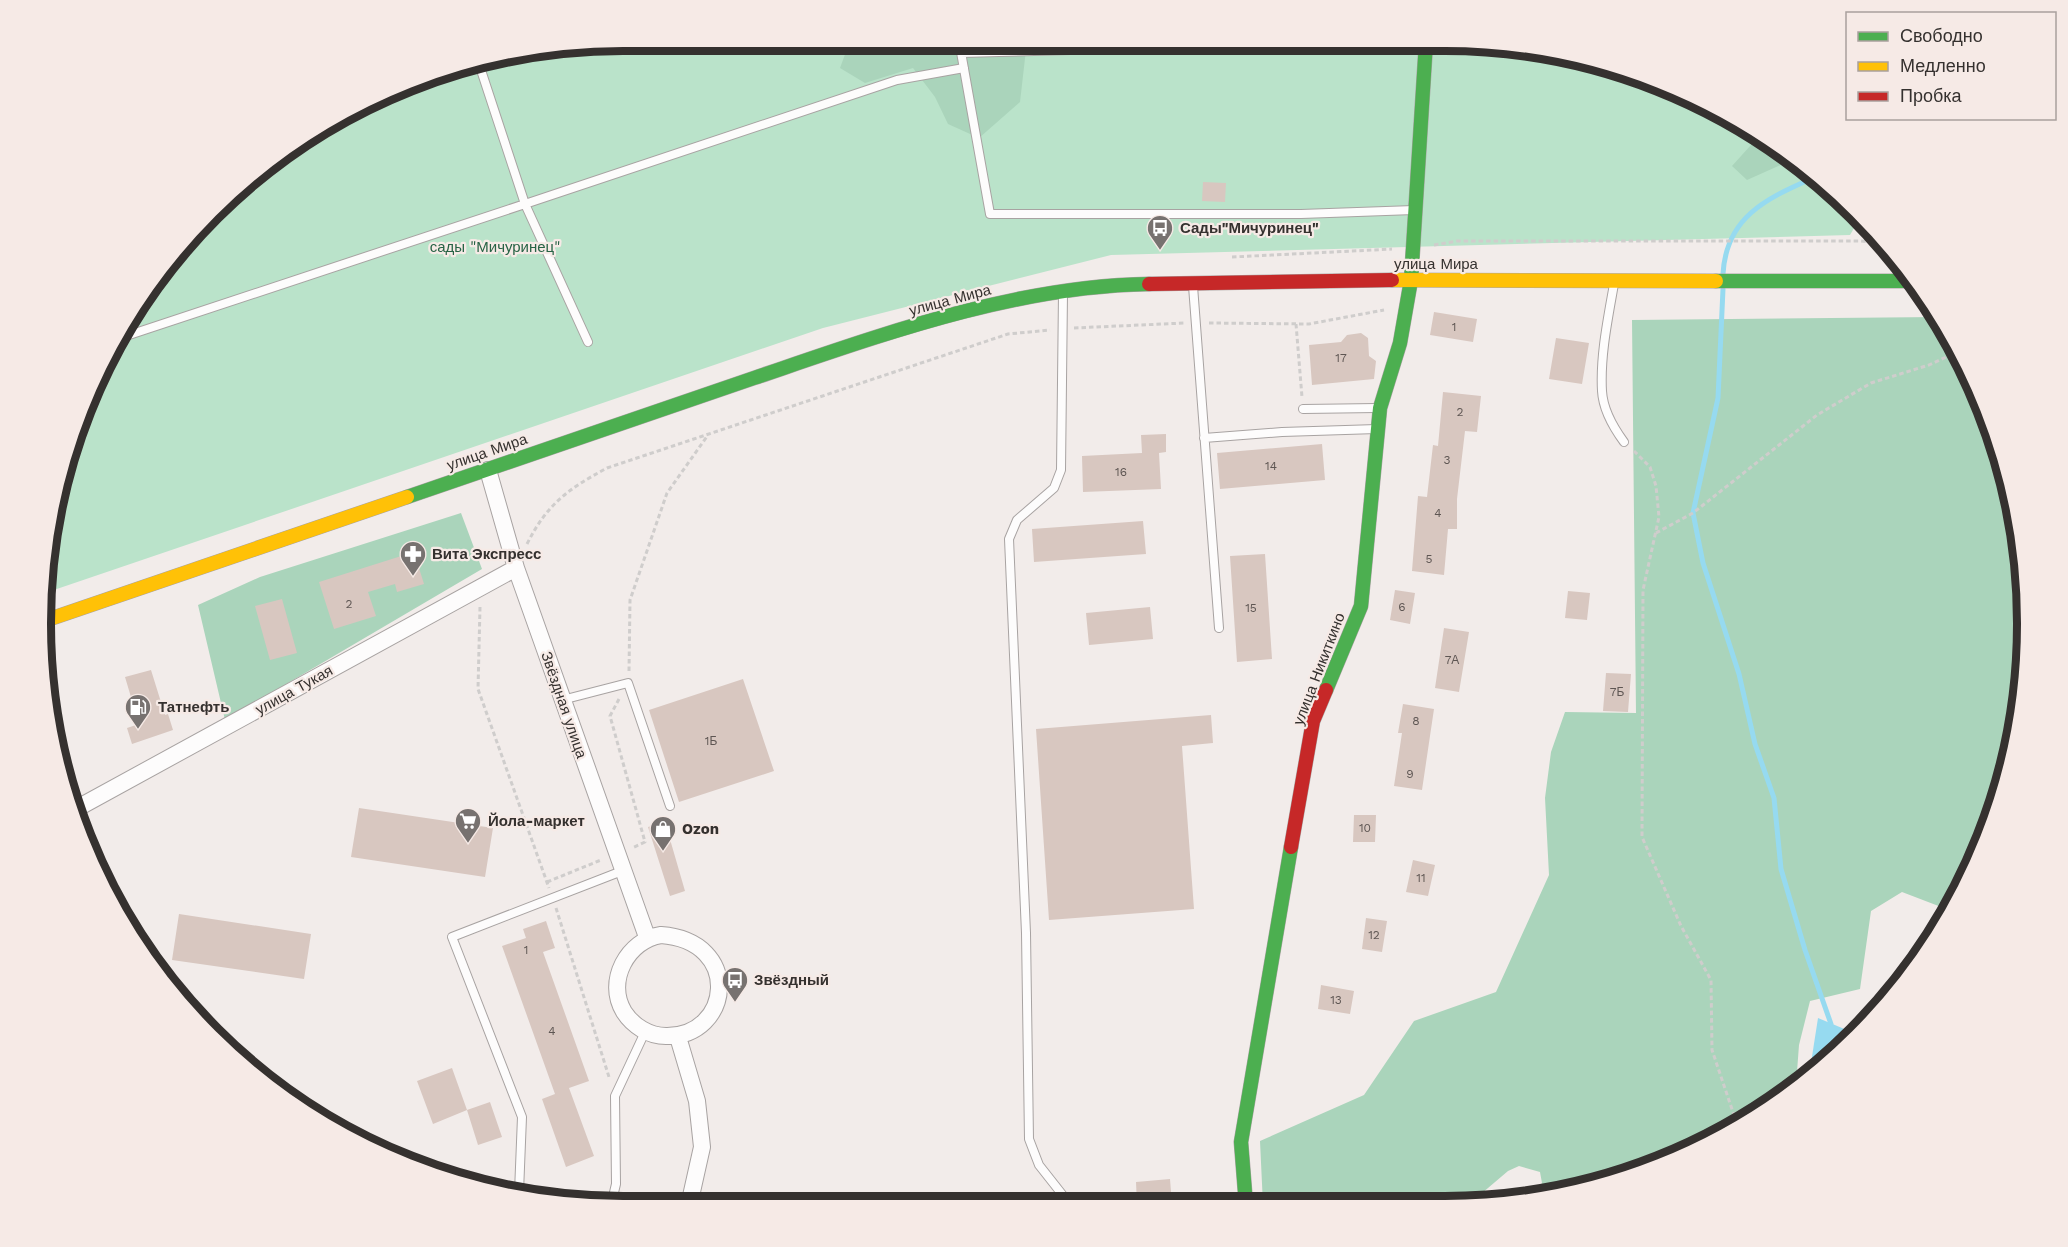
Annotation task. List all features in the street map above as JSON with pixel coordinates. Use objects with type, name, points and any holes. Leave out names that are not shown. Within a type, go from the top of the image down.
[{"type":"main road","name":"улица Никиткино","points":[[1245,1196],[1241,1142],[1313,722],[1361,606],[1380,408],[1400,342],[1411,280],[1425,51]]},
{"type":"main road","name":"улица Мира","points":[[51,619],[855,344],[981,308],[1063,290],[1125,284],[1411,280],[1903,281]]},
{"type":"street","name":"Звёздная улица","points":[[488,470],[516,567],[647,937]]},
{"type":"street","name":"улица Тукая","points":[[81,807],[516,567]]},
{"type":"street","points":[[669,936],[692,941],[704,950],[714,964],[719,979],[718,998],[711,1014],[702,1024],[678,1037],[658,1036],[645,1032],[634,1024],[624,1011],[617,986],[622,964],[629,953],[647,937],[669,936]]},
{"type":"street","points":[[678,1037],[697,1101],[702,1147],[691,1196]]},
{"type":"lane","points":[[1035,51],[961,53],[990,214],[1301,214],[1414,210]]},
{"type":"lane","points":[[129,335],[897,80],[964,68]]},
{"type":"lane","points":[[481,70],[525,204],[588,342]]},
{"type":"lane","points":[[1615,280],[1608,315],[1602,392],[1610,423],[1624,441]]},
{"type":"lane","points":[[1193,283],[1218,628]]},
{"type":"lane","points":[[1063,290],[1061,470],[1054,488],[1017,520],[1009,539],[1026,933],[1029,1139],[1039,1165],[1063,1196]]},
{"type":"lane","points":[[1303,409],[1380,408]]},
{"type":"lane","points":[[1204,438],[1282,432],[1378,429]]},
{"type":"lane","points":[[562,700],[628,683],[669,806]]},
{"type":"lane","points":[[519,1186],[522,1117],[452,937],[622,871]]},
{"type":"lane","points":[[613,1196],[616,1184],[615,1095],[645,1032]]},
{"type":"path","points":[[1232,257],[1412,249],[1457,241],[1871,242]]},
{"type":"path","points":[[516,567],[540,518],[571,487],[607,468],[1008,334],[1064,328],[1195,322],[1309,324],[1407,305]]},
{"type":"path","points":[[1296,324],[1303,409]]},
{"type":"path","points":[[1656,533],[1693,513],[1817,415],[1871,383],[1929,365],[1950,355]]},
{"type":"path","points":[[547,882],[645,842],[610,716],[628,683],[630,600],[667,493],[708,434]]},
{"type":"path","points":[[1624,441],[1650,467],[1656,486],[1659,518],[1643,590],[1642,837],[1681,926],[1710,980],[1712,1050],[1735,1117]]},
{"type":"path","points":[[481,587],[478,689],[547,882],[615,1095]]},
{"type":"green space","name":"сады \"Мичуринец\"","points":[[624,51],[1444,51],[1519,56],[1556,62],[1629,81],[1698,110],[1763,147],[1793,169],[1855,226],[1850,235],[1111,255],[823,328],[52,591],[62,512],[81,439],[95,404],[110,370],[147,305],[193,246],[246,193],[275,169],[305,147],[337,128],[370,110],[439,81],[512,62],[586,52]]},
{"type":"green space","points":[[846,51],[1026,51],[1020,102],[979,138],[948,124],[935,97],[913,68],[865,83],[840,68]]},
{"type":"green space","points":[[1754,142],[1785,163],[1747,180],[1732,166]]},
{"type":"green space","points":[[1928,317],[1958,370],[1987,439],[2006,512],[2016,586],[2016,661],[2006,735],[1987,808],[1973,843],[1942,907],[1902,892],[1871,911],[1860,989],[1810,1001],[1799,1045],[1797,1075],[1763,1100],[1698,1137],[1629,1166],[1539,1188],[1542,1183],[1540,1172],[1519,1166],[1508,1171],[1480,1195],[1263,1196],[1260,1141],[1364,1095],[1414,1021],[1496,992],[1549,875],[1545,798],[1551,752],[1565,712],[1636,713],[1632,320]]},
{"type":"green space","points":[[461,513],[482,569],[225,720],[198,605],[260,577]]},
{"type":"water","points":[[1818,1018],[1847,1030],[1822,1054],[1811,1063]]},
{"type":"building","points":[[1203,182],[1226,183],[1225,202],[1202,201]]},
{"type":"building","points":[[1434,312],[1477,319],[1473,342],[1430,335]]},
{"type":"building","points":[[1361,333],[1368,338],[1369,356],[1376,361],[1374,379],[1312,385],[1309,345],[1341,342],[1347,335]]},
{"type":"building","points":[[1556,338],[1589,343],[1582,384],[1549,379]]},
{"type":"building","points":[[1443,392],[1481,396],[1477,432],[1465,431],[1457,499],[1457,529],[1448,529],[1444,575],[1412,571],[1418,496],[1427,497],[1433,445],[1438,446]]},
{"type":"building","points":[[1166,434],[1166,452],[1159,453],[1161,489],[1083,492],[1082,456],[1142,453],[1141,435]]},
{"type":"building","points":[[1322,444],[1325,480],[1220,489],[1217,453]]},
{"type":"building","points":[[1143,521],[1146,554],[1034,562],[1032,529]]},
{"type":"building","points":[[414,552],[424,584],[397,592],[395,584],[368,592],[376,616],[334,629],[319,582]]},
{"type":"building","points":[[1265,554],[1272,659],[1237,662],[1230,556]]},
{"type":"building","points":[[1395,590],[1415,593],[1410,624],[1390,620]]},
{"type":"building","points":[[1568,591],[1590,593],[1587,620],[1565,618]]},
{"type":"building","points":[[282,599],[297,653],[270,660],[255,606]]},
{"type":"building","points":[[1150,607],[1153,639],[1089,645],[1086,613]]},
{"type":"building","points":[[1444,628],[1469,632],[1459,692],[1435,688]]},
{"type":"building","points":[[151,670],[165,715],[168,714],[173,730],[132,744],[127,728],[139,724],[125,677]]},
{"type":"building","points":[[1606,673],[1631,674],[1628,712],[1603,711]]},
{"type":"building","points":[[743,679],[774,771],[679,802],[649,710]]},
{"type":"building","points":[[1403,704],[1434,709],[1422,790],[1394,786],[1402,733],[1398,733]]},
{"type":"building","points":[[1211,715],[1213,743],[1182,746],[1194,909],[1049,920],[1036,729]]},
{"type":"building","points":[[359,808],[493,828],[485,877],[351,857]]},
{"type":"building","points":[[1354,815],[1376,815],[1375,842],[1353,842]]},
{"type":"building","points":[[665,822],[685,891],[670,896],[648,827]]},
{"type":"building","points":[[1413,860],[1435,865],[1428,896],[1406,892]]},
{"type":"building","points":[[179,914],[311,934],[304,979],[172,960]]},
{"type":"building","points":[[1366,918],[1387,921],[1382,952],[1362,949]]},
{"type":"building","points":[[546,921],[555,948],[543,952],[589,1081],[569,1088],[594,1156],[566,1167],[542,1099],[555,1094],[502,946],[526,938],[523,929]]},
{"type":"building","points":[[1321,985],[1354,991],[1350,1014],[1318,1009]]},
{"type":"building","points":[[452,1068],[467,1110],[433,1124],[417,1081]]},
{"type":"building","points":[[490,1102],[502,1137],[478,1145],[467,1110]]},
{"type":"building","points":[[1170,1179],[1171,1196],[1137,1196],[1136,1182]]},
{"type":"waterway","points":[[1723,274],[1726,255],[1740,225],[1764,203],[1807,181]]},
{"type":"waterway","points":[[1723,289],[1718,398],[1693,513],[1703,563],[1739,674],[1755,744],[1774,798],[1781,869],[1805,950],[1831,1024]]},
{"type":"traffic: fast","points":[[1326,690],[1361,606],[1380,408],[1400,343],[1411,280],[1425,51]]},
{"type":"traffic: fast","points":[[1716,281],[1903,281]]},
{"type":"traffic: fast","points":[[407,497],[899,330],[998,303],[1048,293],[1149,284]]},
{"type":"traffic: fast","points":[[1245,1196],[1241,1142],[1291,847]]},
{"type":"traffic: slow","points":[[1392,280],[1716,281]]},
{"type":"traffic: slow","points":[[51,619],[407,497]]},
{"type":"traffic: jam","points":[[1149,284],[1392,280]]},
{"type":"traffic: jam","points":[[1291,847],[1313,721],[1326,690]]},
{"type":"place","name":"Сады\"Мичуринец\"","points":[[1160,251]]},
{"type":"place","name":"Вита Экспресс","points":[[413,577]]},
{"type":"place","name":"Татнефть","points":[[138,730]]},
{"type":"place","name":"Йола-маркет","points":[[468,844]]},
{"type":"place","name":"Ozon","points":[[663,852]]},
{"type":"place","name":"Звёздный","points":[[735,1003]]}]
